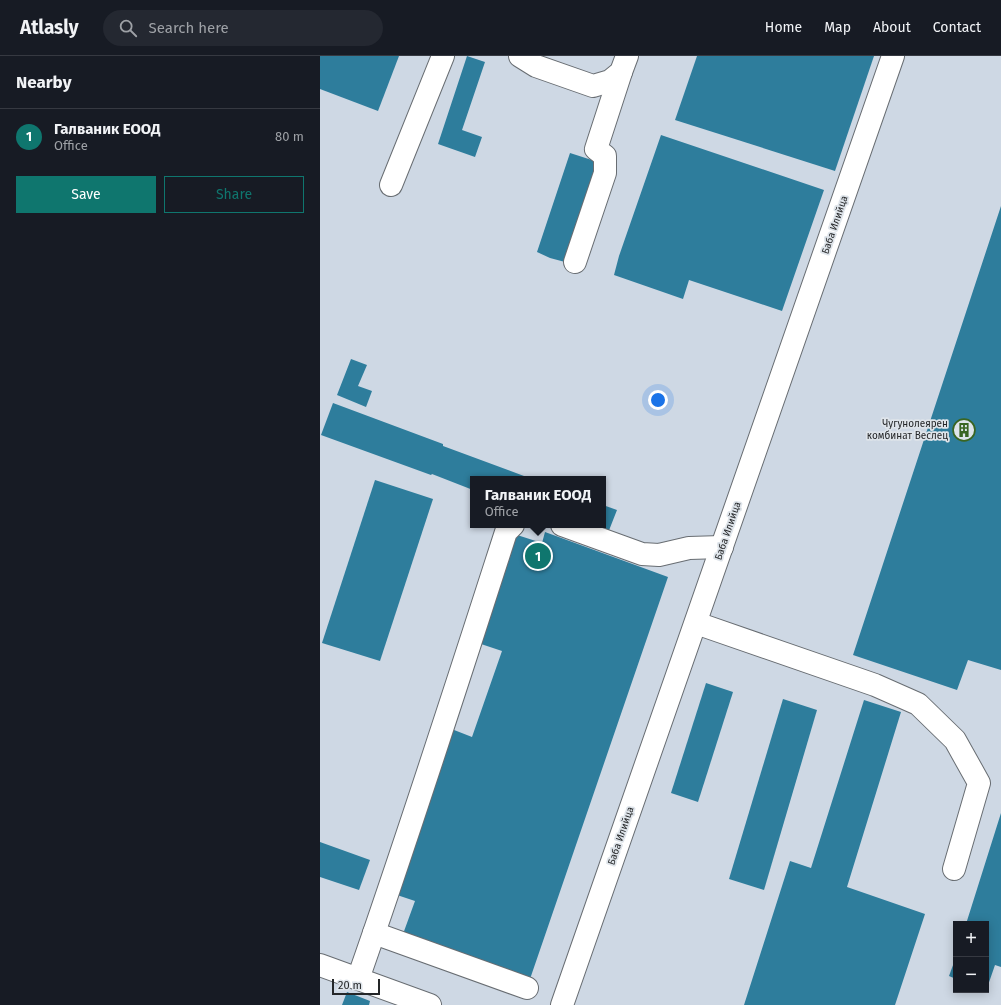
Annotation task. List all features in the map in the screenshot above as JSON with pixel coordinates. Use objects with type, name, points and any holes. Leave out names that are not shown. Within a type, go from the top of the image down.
[{"type":"street","points":[[392,185],[443,56]]},
{"type":"street","points":[[520,56],[536,66],[593,86],[610,81],[624,64]]},
{"type":"street","name":"Баба Илийца","points":[[562,1005],[893,56]]},
{"type":"street","points":[[575,262],[605,173],[606,156],[596,149],[624,64]]},
{"type":"street","points":[[358,979],[443,728],[506,532],[510,528]]},
{"type":"street","points":[[570,528],[642,554],[659,555],[689,548],[722,547]]},
{"type":"street","points":[[696,623],[874,685],[918,704],[955,740],[979,783],[954,869]]},
{"type":"street","points":[[374,933],[527,988]]},
{"type":"street","points":[[320,965],[430,1005]]},
{"type":"shaded area","points":[[320,56],[1001,56],[1001,1005],[320,1005]]},
{"type":"building","points":[[320,56],[399,56],[378,111],[320,89]]},
{"type":"building","points":[[467,56],[485,62],[462,130],[482,137],[475,157],[438,144]]},
{"type":"building","points":[[697,56],[874,56],[835,171],[675,120]]},
{"type":"building","points":[[661,135],[824,190],[782,311],[689,280],[683,299],[614,275],[619,256]]},
{"type":"building","points":[[570,153],[598,162],[565,262],[550,258],[537,252]]},
{"type":"building","name":"Чугунолеярен комбинат Веслец","points":[[1001,206],[1001,670],[968,660],[957,690],[853,655]]},
{"type":"building","points":[[351,359],[367,365],[358,386],[372,391],[366,407],[337,395]]},
{"type":"building","points":[[333,403],[524,476],[470,476],[470,489],[321,435]]},
{"type":"building","points":[[375,480],[433,499],[380,661],[322,643]]},
{"type":"building","points":[[606,506],[617,510],[606,538],[578,528],[606,528]]},
{"type":"building","points":[[545,532],[668,577],[530,979],[403,934],[415,901],[391,893],[449,728],[472,737],[502,651],[475,642],[514,534],[542,543]]},
{"type":"building","points":[[706,683],[733,692],[698,802],[671,793]]},
{"type":"building","points":[[783,699],[817,710],[764,890],[729,879]]},
{"type":"building","points":[[864,700],[901,712],[847,887],[925,914],[895,1005],[744,1005],[790,861],[811,868]]},
{"type":"building","points":[[1001,813],[1001,967],[995,965],[989,982],[989,921],[967,921]]},
{"type":"building","points":[[320,842],[370,860],[359,890],[320,877]]},
{"type":"building","points":[[953,965],[953,978],[949,976]]},
{"type":"building","points":[[347,992],[370,1001],[369,1005],[342,1005]]},
{"type":"place","name":"Чугунолеярен комбинат Веслец","points":[[964,430]]},
{"type":"place","name":"Галваник ЕООД","points":[[538,556]]}]
